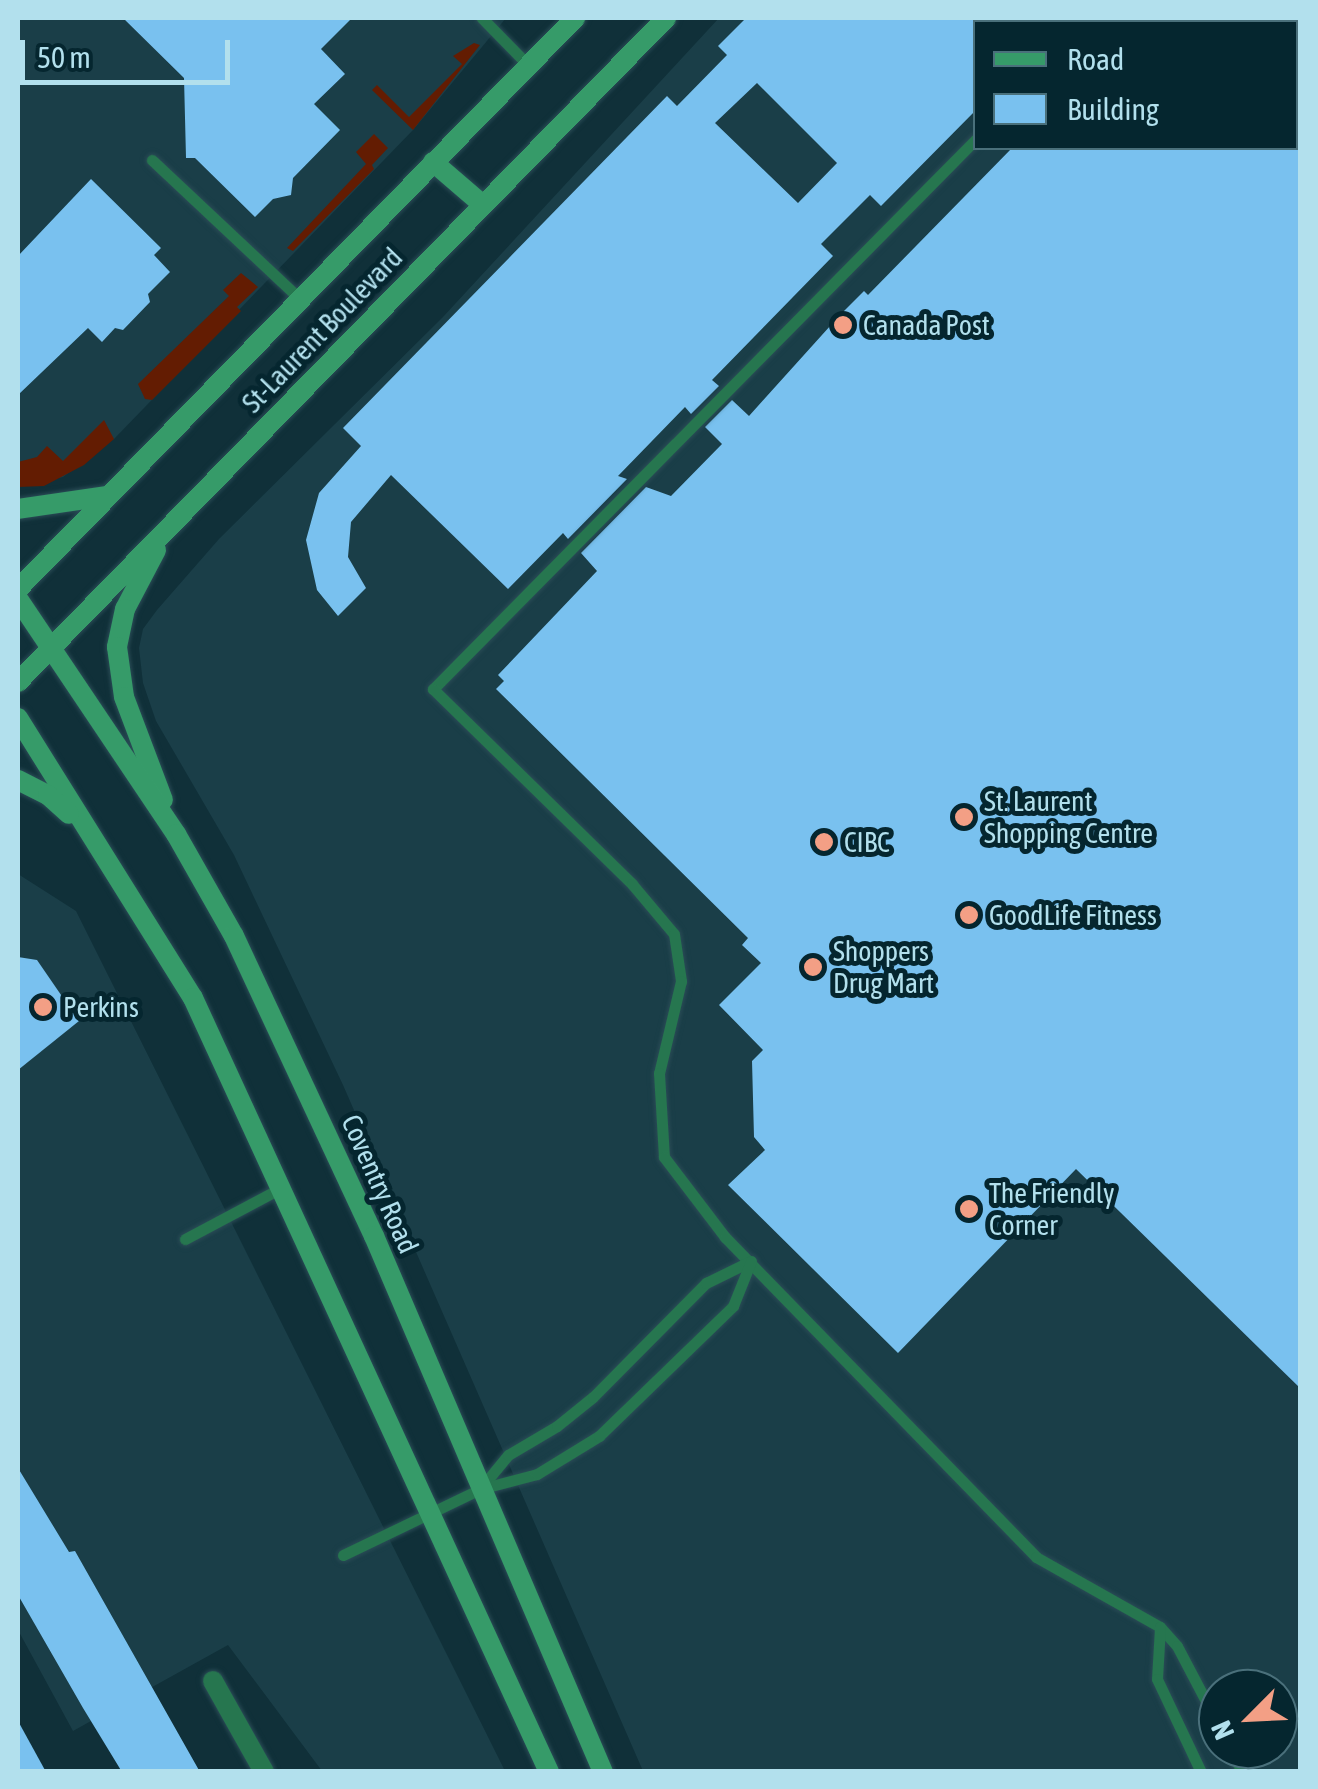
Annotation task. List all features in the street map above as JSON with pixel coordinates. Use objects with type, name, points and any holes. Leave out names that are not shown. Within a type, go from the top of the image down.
[{"type":"main road","points":[[535,58],[554,18]]},
{"type":"main road","name":"St-Laurent Boulevard","points":[[18,588],[574,18]]},
{"type":"main road","name":"St-Laurent Boulevard","points":[[18,682],[666,18]]},
{"type":"main road","points":[[434,162],[483,205]]},
{"type":"main road","points":[[18,509],[108,496]]},
{"type":"main road","points":[[169,527],[125,609],[117,647],[124,697],[176,834]]},
{"type":"main road","name":"Coventry Road","points":[[18,600],[176,834],[234,936],[314,1101],[603,1772]]},
{"type":"main road","points":[[18,718],[193,998],[550,1772]]},
{"type":"main road","points":[[18,780],[59,803],[132,897]]},
{"type":"street","points":[[212,1681],[264,1772]]},
{"type":"lane","points":[[482,18],[535,58]]},
{"type":"lane","points":[[973,143],[432,688],[632,884],[674,934],[681,981],[659,1073],[664,1157],[725,1236],[1036,1557],[1160,1627],[1177,1646],[1198,1686]]},
{"type":"lane","points":[[152,160],[300,299]]},
{"type":"lane","points":[[185,1240],[282,1187]]},
{"type":"lane","points":[[344,1555],[480,1489],[537,1474],[599,1436],[733,1306],[751,1262]]},
{"type":"lane","points":[[480,1489],[508,1455],[557,1426],[594,1397],[706,1282],[751,1262]]},
{"type":"lane","points":[[1160,1627],[1157,1680],[1201,1772]]},
{"type":"shaded area","points":[[18,18],[506,18],[413,130],[114,439],[63,477],[18,487]]},
{"type":"shaded area","points":[[719,18],[1300,18],[1300,1771],[643,1771],[343,1085],[234,855],[156,721],[143,683],[139,648],[143,629],[219,539],[443,317]]},
{"type":"shaded area","points":[[474,43],[480,45],[413,130],[372,90],[377,85],[409,117],[462,64],[453,56]]},
{"type":"shaded area","points":[[374,134],[388,148],[372,165],[374,169],[293,251],[287,248],[366,164],[356,152]]},
{"type":"shaded area","points":[[241,273],[258,287],[237,307],[241,311],[152,400],[145,399],[138,384],[229,296],[223,290]]},
{"type":"shaded area","points":[[104,420],[114,439],[84,465],[44,486],[18,487],[18,462],[37,457],[47,446],[63,461]]},
{"type":"shaded area","points":[[18,874],[76,911],[505,1771],[322,1771],[228,1645],[73,1731],[18,1630]]},
{"type":"building","points":[[123,18],[352,18],[321,49],[345,74],[314,104],[340,130],[293,178],[291,195],[273,199],[255,217],[195,158],[186,158],[184,78]]},
{"type":"building","points":[[746,18],[976,18],[973,113],[881,206],[870,195],[821,244],[833,256],[712,380],[719,386],[691,414],[685,407],[618,476],[627,479],[568,539],[563,533],[508,589],[391,475],[351,522],[348,557],[366,588],[338,616],[317,590],[306,540],[319,493],[361,446],[343,428],[667,96],[677,106],[727,55],[718,46]],"holes":[[[757,83],[837,163],[798,203],[715,123]]]},
{"type":"building","name":"St. Laurent Shopping Centre","points":[[1300,148],[1300,1388],[1076,1169],[898,1353],[728,1185],[765,1150],[754,1137],[752,1061],[763,1050],[719,1005],[761,963],[742,945],[748,938],[496,689],[504,681],[498,675],[597,571],[581,553],[646,487],[671,496],[722,444],[705,427],[732,400],[749,416],[840,315],[864,291],[868,295],[1010,150]]},
{"type":"building","points":[[91,179],[161,248],[154,255],[170,272],[148,294],[150,302],[123,330],[115,328],[102,342],[88,328],[18,395],[18,256]]},
{"type":"building","name":"Perkins","points":[[18,957],[37,960],[79,1021],[18,1070]]},
{"type":"building","points":[[18,1468],[69,1552],[75,1551],[200,1772],[122,1772],[83,1708],[18,1595]]},
{"type":"building","points":[[18,1721],[46,1772],[18,1772]]},
{"type":"place","name":"Canada Post","points":[[843,325]]},
{"type":"place","name":"St. Laurent Shopping Centre","points":[[964,817]]},
{"type":"place","name":"CIBC","points":[[824,842]]},
{"type":"place","name":"GoodLife Fitness","points":[[969,915]]},
{"type":"place","name":"Shoppers Drug Mart","points":[[813,967]]},
{"type":"place","name":"Perkins","points":[[43,1007]]},
{"type":"place","name":"The Friendly Corner","points":[[969,1209]]}]
